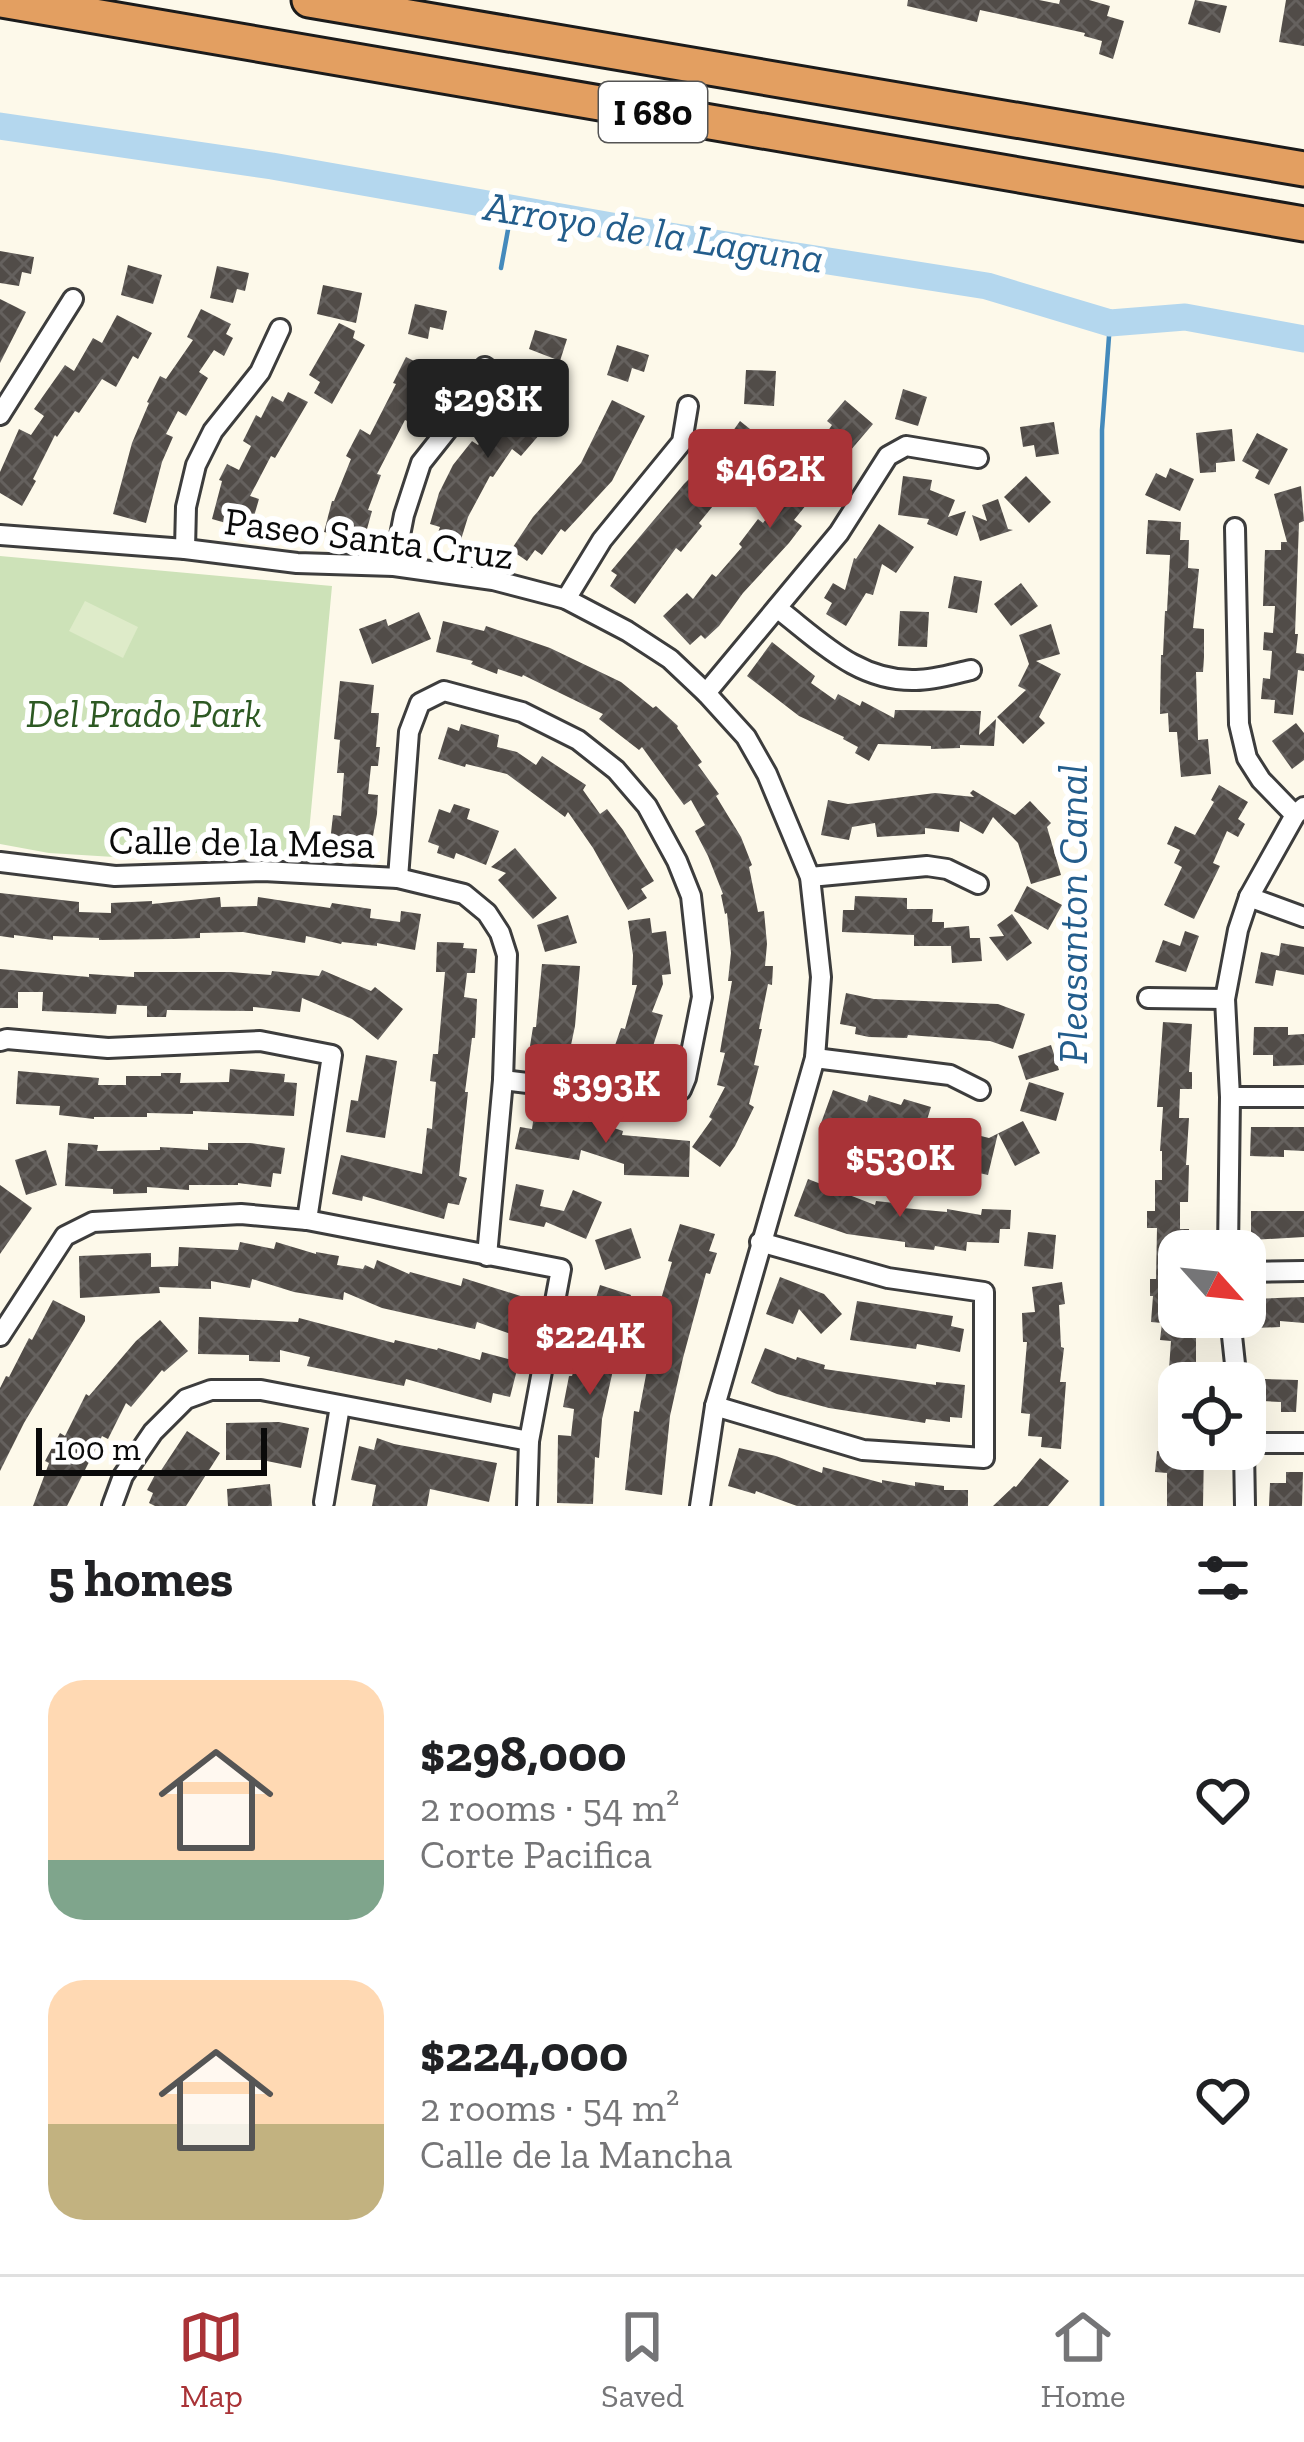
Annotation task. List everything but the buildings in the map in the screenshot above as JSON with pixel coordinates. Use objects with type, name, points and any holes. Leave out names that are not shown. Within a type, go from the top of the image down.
[{"type":"highway","name":"I 680","points":[[1,0],[1304,224]]},
{"type":"highway","name":"I 680","points":[[309,0],[1304,169]]},
{"type":"street","points":[[0,415],[73,299]]},
{"type":"street","points":[[185,549],[185,507],[196,465],[213,431],[260,372],[280,329]]},
{"type":"street","points":[[394,566],[421,463],[471,400],[485,367]]},
{"type":"street","points":[[566,599],[602,540],[682,442],[688,406]]},
{"type":"street","points":[[706,693],[839,533],[888,456],[906,446],[978,458]]},
{"type":"street","points":[[1228,1230],[1230,1096],[1225,999],[1249,897],[1299,811],[1261,779],[1247,758],[1239,724],[1235,528]]},
{"type":"street","name":"Paseo Santa Cruz","points":[[0,535],[297,563],[394,566],[493,580],[566,599],[670,659],[746,737],[767,773],[810,877],[821,977],[815,1058],[715,1406],[700,1506]]},
{"type":"street","points":[[777,608],[850,665],[884,679],[920,681],[971,670]]},
{"type":"street","points":[[398,878],[409,732],[420,703],[444,691],[523,712],[578,740],[616,770],[647,806],[677,861],[691,896],[702,997],[681,1090],[666,1100],[502,1081]]},
{"type":"street","name":"Calle de la Mesa","points":[[0,862],[116,876],[263,871],[398,878],[464,894],[487,913],[507,955],[487,1256]]},
{"type":"street","points":[[810,877],[927,866],[947,869],[978,884]]},
{"type":"street","points":[[1249,897],[1304,917]]},
{"type":"street","points":[[1148,998],[1225,999]]},
{"type":"street","points":[[0,1042],[108,1048],[260,1041],[332,1055],[308,1220]]},
{"type":"street","points":[[815,1058],[950,1076],[980,1090]]},
{"type":"street","points":[[1230,1096],[1304,1097]]},
{"type":"street","points":[[0,1336],[65,1236],[93,1222],[241,1214],[308,1220],[561,1269],[530,1441],[527,1506]]},
{"type":"street","points":[[715,1406],[863,1450],[984,1458],[984,1292],[888,1279],[760,1242]]},
{"type":"street","points":[[1266,1271],[1304,1270]]},
{"type":"street","points":[[112,1506],[123,1476],[153,1432],[186,1399],[212,1390],[261,1390],[530,1441]]},
{"type":"street","points":[[324,1502],[340,1406]]},
{"type":"street","points":[[1266,1445],[1304,1443]]},
{"type":"street","points":[[1244,1470],[1245,1506]]},
{"type":"green space","name":"Del Prado Park","points":[[0,556],[332,586],[307,854],[252,850],[114,857],[0,844]]},
{"type":"green space","points":[[85,601],[138,627],[123,658],[69,631]]},
{"type":"waterway","name":"Arroyo de la Laguna","points":[[0,126],[272,166],[987,286],[1110,323],[1185,317],[1304,339]]},
{"type":"waterway","points":[[501,268],[512,208]]},
{"type":"waterway","name":"Pleasanton Canal","points":[[1102,1506],[1102,430],[1110,323]]}]
